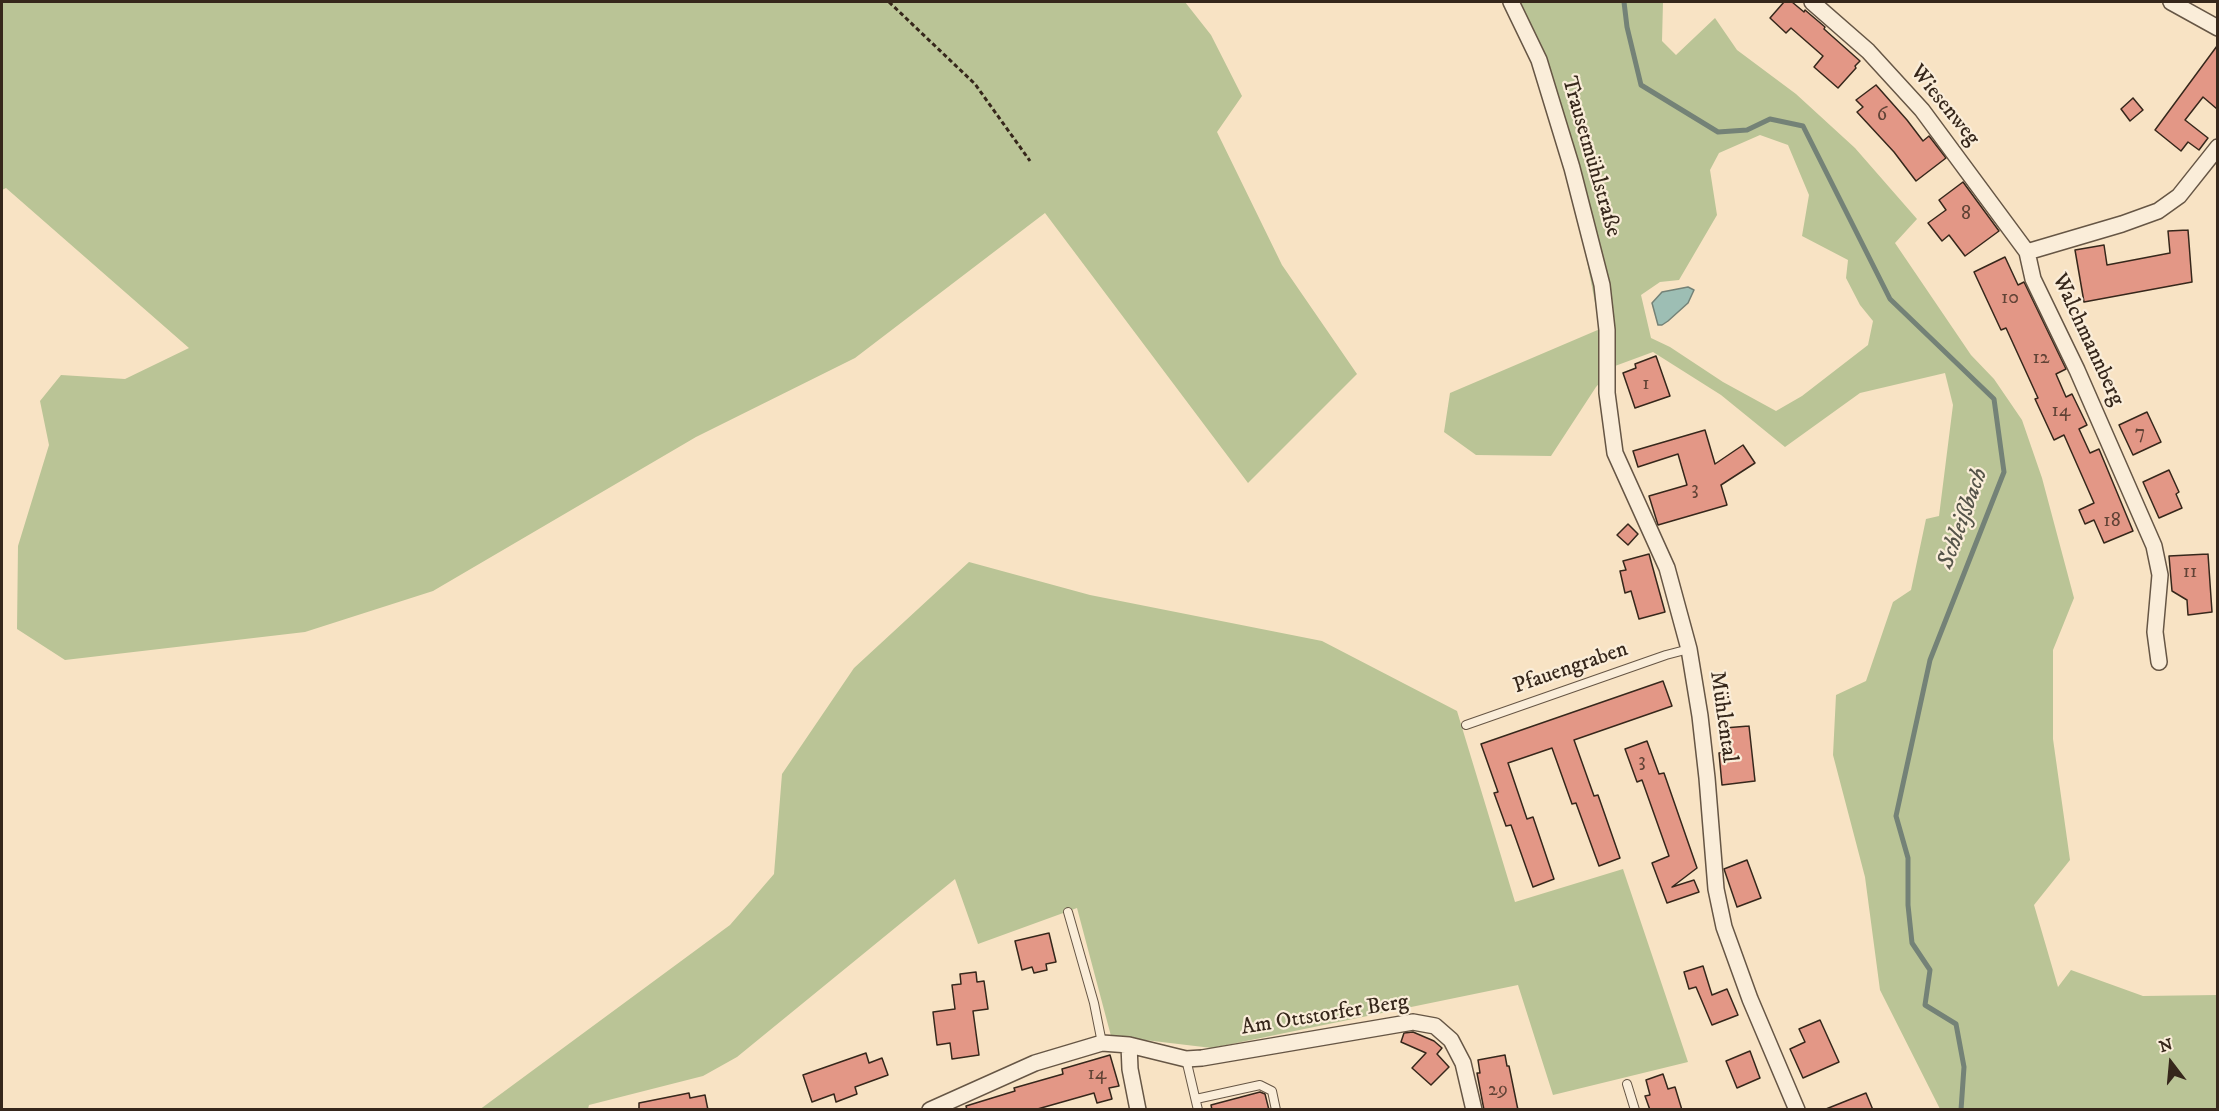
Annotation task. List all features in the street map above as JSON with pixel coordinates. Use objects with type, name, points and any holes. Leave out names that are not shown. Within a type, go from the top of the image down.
[{"type":"street","name":"Trausetmühlstraße","points":[[1511,2],[1539,60],[1572,168],[1602,285],[1607,330]]},
{"type":"street","name":"Wiesenweg","points":[[1812,2],[1868,51],[1922,110],[2026,252]]},
{"type":"street","points":[[2171,2],[2217,28]]},
{"type":"street","name":"Walchmannberg","points":[[2159,662],[2155,632],[2160,575],[2154,546],[2077,370],[2033,279],[2026,252],[2158,211],[2179,196],[2217,147]]},
{"type":"street","name":"Mühlental","points":[[1607,330],[1607,393],[1615,453],[1667,568],[1689,650],[1700,716],[1712,825],[1714,871],[1724,927],[1746,989],[1795,1109]]},
{"type":"street","name":"Am Ottstorfer Berg","points":[[930,1110],[1035,1063],[1102,1043],[1129,1045],[1186,1059],[1223,1056],[1413,1022],[1435,1026],[1458,1050],[1468,1078],[1474,1110]]},
{"type":"street","points":[[1129,1045],[1130,1069],[1138,1110]]},
{"type":"lane","name":"Pfauengraben","points":[[1466,725],[1666,655],[1689,650]]},
{"type":"lane","points":[[1068,912],[1094,1003],[1102,1043]]},
{"type":"lane","points":[[1186,1059],[1198,1110]]},
{"type":"lane","points":[[1627,1084],[1635,1110]]},
{"type":"lane","points":[[1196,1099],[1260,1085],[1272,1091],[1276,1110]]},
{"type":"path","points":[[889,2],[975,84],[1030,161]]},
{"type":"green space","points":[[2,2],[1185,2],[1211,35],[1242,96],[1217,132],[1282,265],[1357,374],[1248,483],[1045,213],[855,358],[696,437],[433,591],[305,632],[65,660],[17,629],[18,546],[49,445],[40,401],[61,375],[125,379],[189,348],[6,188],[2,190]]},
{"type":"green space","points":[[1507,2],[1663,2],[1662,41],[1676,55],[1715,18],[1737,50],[1796,94],[1855,148],[1917,219],[1895,243],[1971,355],[1994,379],[2022,420],[2042,478],[2074,598],[2053,650],[2053,739],[2070,860],[2034,905],[2058,987],[2071,970],[2143,996],[2217,995],[2217,1109],[1940,1109],[1880,990],[1865,877],[1833,755],[1836,695],[1866,681],[1893,602],[1911,590],[1926,519],[1939,516],[1953,405],[1945,373],[1860,393],[1785,447],[1721,395],[1653,352],[1615,366],[1596,387],[1551,456],[1476,455],[1444,432],[1450,393],[1600,329],[1578,214],[1535,59]],"holes":[[[1760,135],[1788,145],[1809,195],[1802,236],[1848,260],[1846,278],[1860,305],[1873,321],[1868,345],[1802,396],[1776,411],[1723,382],[1670,347],[1651,338],[1641,295],[1660,282],[1679,280],[1717,215],[1710,170],[1719,153]]]},
{"type":"green space","points":[[969,562],[1090,595],[1322,641],[1457,711],[1515,902],[1623,869],[1688,1062],[1553,1095],[1518,985],[1212,1048],[1111,1036],[1077,908],[978,944],[955,879],[737,1057],[703,1076],[589,1105],[588,1109],[479,1110],[730,925],[774,874],[782,774],[854,668]]},
{"type":"water","points":[[1688,287],[1694,290],[1688,303],[1668,321],[1658,325],[1652,303],[1662,292]]},
{"type":"building","points":[[1784,2],[1792,2],[1804,12],[1805,10],[1860,61],[1838,88],[1814,67],[1823,56],[1791,28],[1786,33],[1770,18]]},
{"type":"building","points":[[2217,46],[2217,109],[2203,97],[2185,120],[2208,138],[2199,150],[2188,142],[2181,151],[2155,130]]},
{"type":"building","points":[[1876,85],[1923,141],[1929,136],[1946,158],[1916,181],[1894,152],[1857,112],[1863,107],[1856,100]]},
{"type":"building","points":[[2133,98],[2143,110],[2130,121],[2121,109]]},
{"type":"building","points":[[1963,182],[1999,231],[1965,256],[1949,235],[1942,241],[1928,223],[1946,210],[1939,200]]},
{"type":"building","points":[[2188,230],[2192,282],[2084,302],[2075,250],[2104,245],[2107,265],[2170,253],[2168,231]]},
{"type":"building","points":[[2005,257],[2018,285],[2024,282],[2066,369],[2056,374],[2066,397],[2072,394],[2087,425],[2079,429],[2090,453],[2099,449],[2133,531],[2104,543],[2094,520],[2085,524],[2079,510],[2094,503],[2064,435],[2054,440],[2035,399],[2038,398],[2006,328],[2001,330],[1974,272]]},
{"type":"building","points":[[1656,356],[1670,396],[1635,408],[1623,373],[1636,368],[1635,364]]},
{"type":"building","points":[[2147,412],[2161,442],[2133,455],[2119,425]]},
{"type":"building","points":[[1705,430],[1715,464],[1743,445],[1755,463],[1721,485],[1727,505],[1658,525],[1649,496],[1687,485],[1678,454],[1638,467],[1633,451]]},
{"type":"building","points":[[2169,470],[2179,492],[2176,494],[2182,508],[2159,518],[2143,482]]},
{"type":"building","points":[[1628,524],[1638,534],[1628,545],[1617,535]]},
{"type":"building","points":[[1649,554],[1665,612],[1639,619],[1631,591],[1625,593],[1620,571],[1626,570],[1623,561]]},
{"type":"building","points":[[2208,554],[2212,612],[2188,615],[2187,600],[2172,591],[2169,556]]},
{"type":"building","points":[[1663,681],[1672,706],[1574,740],[1594,796],[1598,795],[1620,858],[1599,866],[1576,803],[1572,804],[1552,748],[1508,763],[1527,819],[1533,817],[1554,879],[1533,887],[1511,825],[1506,826],[1494,793],[1498,792],[1481,744]]},
{"type":"building","points":[[1749,726],[1755,781],[1722,785],[1719,753],[1727,752],[1724,728]]},
{"type":"building","points":[[1647,741],[1659,774],[1664,773],[1697,868],[1672,887],[1694,880],[1699,892],[1667,903],[1652,863],[1669,856],[1642,780],[1637,782],[1625,749]]},
{"type":"building","points":[[1747,860],[1761,898],[1737,907],[1724,869]]},
{"type":"building","points":[[1049,933],[1056,962],[1046,964],[1047,970],[1034,973],[1032,967],[1022,970],[1015,941]]},
{"type":"building","points":[[1703,966],[1712,995],[1727,989],[1738,1015],[1712,1025],[1696,987],[1689,989],[1684,972]]},
{"type":"building","points":[[976,972],[977,982],[984,981],[988,1009],[973,1011],[979,1055],[952,1059],[950,1043],[937,1045],[933,1012],[955,1009],[952,985],[961,984],[960,974]]},
{"type":"building","points":[[1820,1020],[1839,1062],[1803,1078],[1790,1049],[1805,1042],[1799,1029]]},
{"type":"building","points":[[1413,1032],[1434,1041],[1442,1048],[1437,1054],[1449,1067],[1431,1085],[1412,1068],[1426,1053],[1401,1042],[1404,1033]]},
{"type":"building","points":[[1750,1051],[1760,1078],[1737,1088],[1726,1061]]},
{"type":"building","points":[[866,1053],[869,1063],[882,1058],[888,1075],[855,1087],[857,1094],[836,1102],[834,1094],[812,1102],[803,1075]]},
{"type":"building","points":[[1110,1055],[1119,1086],[1109,1088],[1112,1099],[1097,1103],[1094,1093],[1034,1110],[967,1110],[966,1106],[1015,1091],[1014,1088],[1063,1074],[1062,1069]]},
{"type":"building","points":[[1505,1055],[1518,1110],[1484,1110],[1477,1073],[1480,1073],[1478,1060]]},
{"type":"building","points":[[1663,1074],[1668,1089],[1675,1087],[1682,1110],[1650,1110],[1645,1096],[1650,1095],[1646,1080]]},
{"type":"building","points":[[1260,1092],[1265,1094],[1269,1110],[1212,1110],[1211,1105]]},
{"type":"building","points":[[689,1093],[690,1098],[705,1095],[708,1110],[639,1110],[639,1103]]},
{"type":"building","points":[[1866,1093],[1873,1110],[1826,1110],[1826,1109]]},
{"type":"waterway","name":"Schleißbach","points":[[1624,2],[1627,27],[1641,85],[1718,132],[1747,130],[1770,119],[1803,126],[1890,299],[1994,399],[2004,472],[1930,660],[1896,816],[1908,858],[1908,905],[1912,943],[1930,970],[1925,1005],[1956,1024],[1964,1067],[1961,1110]]}]
